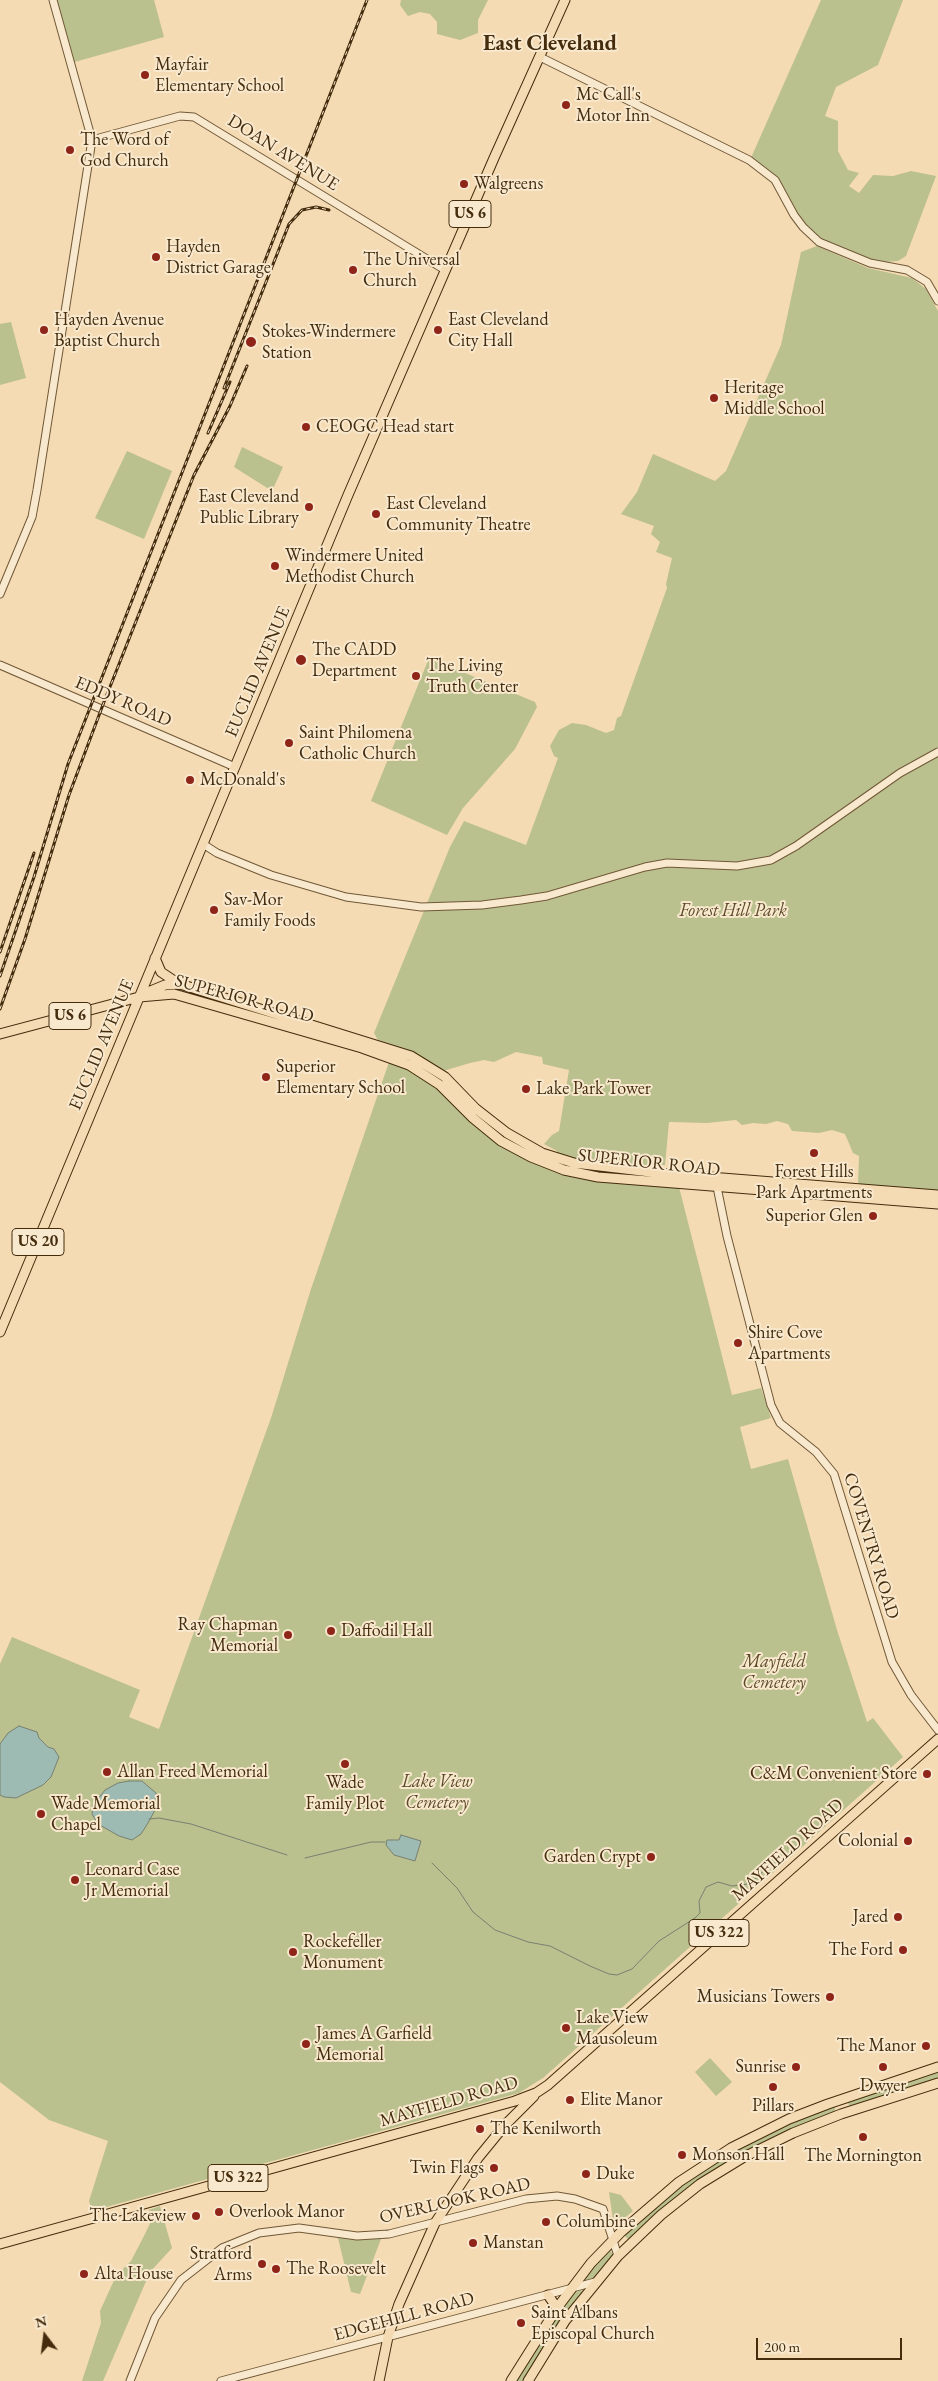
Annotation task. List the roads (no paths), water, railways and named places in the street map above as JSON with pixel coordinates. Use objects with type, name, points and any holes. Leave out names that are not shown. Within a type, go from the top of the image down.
[{"type":"main road","name":"EUCLID AVENUE","points":[[0,1332],[348,494],[565,0]]},
{"type":"main road","points":[[155,958],[161,972],[180,984]]},
{"type":"main road","name":"SUPERIOR ROAD","points":[[139,997],[165,985],[180,984],[411,1056],[445,1077],[472,1111]]},
{"type":"main road","name":"SUPERIOR ROAD","points":[[139,997],[166,993],[182,996],[390,1057],[428,1076],[531,1157],[582,1174],[938,1195]]},
{"type":"main road","name":"US 6","points":[[0,1034],[139,997]]},
{"type":"main road","name":"SUPERIOR ROAD","points":[[716,1182],[938,1204]]},
{"type":"main road","name":"MAYFIELD ROAD","points":[[0,2244],[515,2101],[536,2093],[938,1739]]},
{"type":"main road","points":[[511,2381],[570,2289],[612,2240],[679,2182],[742,2142],[799,2114],[938,2068]]},
{"type":"main road","points":[[528,2381],[565,2321],[595,2282],[618,2256],[683,2197],[719,2172],[758,2150],[822,2121],[938,2083]]},
{"type":"main road","points":[[379,2381],[388,2337],[406,2287],[435,2223],[478,2158],[505,2125],[536,2093]]},
{"type":"main road","points":[[548,2295],[557,2308]]},
{"type":"street","points":[[0,594],[32,517],[92,140],[53,0]]},
{"type":"street","points":[[540,57],[750,160],[774,180],[803,227],[819,242],[870,263],[907,270],[927,282],[938,300]]},
{"type":"street","name":"DOAN AVENUE","points":[[92,140],[180,116],[194,117],[445,270]]},
{"type":"street","name":"EDDY ROAD","points":[[0,665],[235,767]]},
{"type":"street","points":[[203,844],[217,853],[271,875],[346,897],[420,907],[482,905],[521,900],[582,887],[645,867],[667,863],[737,866],[771,860],[796,846],[900,772],[938,752]]},
{"type":"street","name":"COVENTRY ROAD","points":[[716,1182],[770,1405],[780,1423],[816,1452],[834,1474],[892,1662],[911,1695],[938,1730]]},
{"type":"street","name":"OVERLOOK ROAD","points":[[130,2381],[155,2318],[172,2291],[191,2270],[222,2248],[259,2233],[287,2228],[309,2228],[364,2236],[404,2231],[526,2199],[557,2196],[575,2199],[603,2209],[618,2256]]},
{"type":"street","name":"EDGEHILL ROAD","points":[[221,2381],[595,2282]]},
{"type":"water","points":[[19,1726],[37,1732],[39,1738],[48,1747],[54,1749],[59,1757],[51,1777],[43,1785],[16,1798],[4,1797],[0,1795],[0,1744],[8,1733]]},
{"type":"water","points":[[142,1781],[156,1793],[155,1810],[141,1834],[132,1840],[119,1836],[98,1824],[92,1814],[93,1805],[105,1790],[118,1783]]},
{"type":"water","points":[[401,1835],[421,1841],[415,1861],[394,1855],[386,1845],[387,1840],[399,1840]]},
{"type":"waterway","points":[[149,1819],[159,1818],[191,1824],[287,1855]]},
{"type":"waterway","points":[[305,1858],[371,1842],[385,1842]]},
{"type":"waterway","points":[[432,1863],[457,1888],[473,1912],[495,1930],[528,1942],[550,1946],[590,1966],[609,1974],[617,1975],[632,1969],[659,1941],[695,1918],[700,1913],[699,1901],[706,1887],[718,1882],[732,1886],[748,1884],[759,1876],[769,1864],[778,1861]]},
{"type":"railway","points":[[0,976],[34,877],[68,764],[367,0]]},
{"type":"railway","points":[[224,388],[289,224],[302,210],[316,207],[329,210]]},
{"type":"railway","points":[[0,1009],[25,939],[69,795],[104,702],[194,475],[230,406],[247,366]]},
{"type":"railway","points":[[208,433],[230,382]]},
{"type":"railway","points":[[0,952],[34,853]]},
{"type":"place","name":"Mayfair Elementary School","points":[[145,75]]},
{"type":"place","name":"Mc Call's Motor Inn","points":[[566,105]]},
{"type":"place","name":"The Word of God Church","points":[[70,150]]},
{"type":"place","name":"Walgreens","points":[[464,184]]},
{"type":"place","name":"Hayden District Garage","points":[[156,257]]},
{"type":"place","name":"The Universal Church","points":[[353,270]]},
{"type":"place","name":"Hayden Avenue Baptist Church","points":[[44,330]]},
{"type":"place","name":"East Cleveland City Hall","points":[[438,330]]},
{"type":"place","name":"Stokes-Windermere Station","points":[[251,342]]},
{"type":"place","name":"Heritage Middle School","points":[[714,398]]},
{"type":"place","name":"CEOGC Head start","points":[[306,427]]},
{"type":"place","name":"East Cleveland Public Library","points":[[309,507]]},
{"type":"place","name":"East Cleveland Community Theatre","points":[[376,514]]},
{"type":"place","name":"Windermere United Methodist Church","points":[[275,566]]},
{"type":"place","name":"The CADD Department","points":[[301,660]]},
{"type":"place","name":"The Living Truth Center","points":[[416,676]]},
{"type":"place","name":"Saint Philomena Catholic Church","points":[[289,743]]},
{"type":"place","name":"McDonald's","points":[[190,780]]},
{"type":"place","name":"Sav-Mor Family Foods","points":[[214,910]]},
{"type":"place","name":"Superior Elementary School","points":[[266,1077]]},
{"type":"place","name":"Lake Park Tower","points":[[526,1089]]},
{"type":"place","name":"Forest Hills Park Apartments","points":[[814,1153]]},
{"type":"place","name":"Superior Glen","points":[[873,1216]]},
{"type":"place","name":"Shire Cove Apartments","points":[[738,1343]]},
{"type":"place","name":"Daffodil Hall","points":[[331,1631]]},
{"type":"place","name":"Ray Chapman Memorial","points":[[288,1635]]},
{"type":"place","name":"Wade Family Plot","points":[[345,1764]]},
{"type":"place","name":"Allan Freed Memorial","points":[[107,1772]]},
{"type":"place","name":"C&M Convenient Store","points":[[927,1774]]},
{"type":"place","name":"Wade Memorial Chapel","points":[[41,1814]]},
{"type":"place","name":"Colonial","points":[[908,1841]]},
{"type":"place","name":"Garden Crypt","points":[[651,1857]]},
{"type":"place","name":"Leonard Case Jr Memorial","points":[[75,1880]]},
{"type":"place","name":"Jared","points":[[898,1917]]},
{"type":"place","name":"The Ford","points":[[903,1950]]},
{"type":"place","name":"Rockefeller Monument","points":[[293,1952]]},
{"type":"place","name":"Musicians Towers","points":[[830,1997]]},
{"type":"place","name":"Lake View Mausoleum","points":[[566,2028]]},
{"type":"place","name":"James A Garfield Memorial","points":[[306,2044]]},
{"type":"place","name":"The Manor","points":[[926,2046]]},
{"type":"place","name":"Sunrise","points":[[796,2067]]},
{"type":"place","name":"Dwyer","points":[[883,2067]]},
{"type":"place","name":"Pillars","points":[[773,2087]]},
{"type":"place","name":"Elite Manor","points":[[570,2100]]},
{"type":"place","name":"The Kenilworth","points":[[480,2129]]},
{"type":"place","name":"The Mornington","points":[[863,2137]]},
{"type":"place","name":"Monson Hall","points":[[682,2155]]},
{"type":"place","name":"Twin Flags","points":[[494,2168]]},
{"type":"place","name":"Duke","points":[[586,2174]]},
{"type":"place","name":"Overlook Manor","points":[[219,2212]]},
{"type":"place","name":"The Lakeview","points":[[196,2216]]},
{"type":"place","name":"Columbine","points":[[546,2222]]},
{"type":"place","name":"Manstan","points":[[473,2243]]},
{"type":"place","name":"Stratford Arms","points":[[262,2264]]},
{"type":"place","name":"The Roosevelt","points":[[276,2269]]},
{"type":"place","name":"Alta House","points":[[84,2274]]},
{"type":"place","name":"Saint Albans Episcopal Church","points":[[521,2323]]},
{"type":"district","name":"East Cleveland","points":[[550,44]]},
{"type":"park label","name":"Forest Hill Park","points":[[733,911]]},
{"type":"park label","name":"Mayfield Cemetery","points":[[774,1672]]},
{"type":"park label","name":"Lake View Cemetery","points":[[437,1792]]}]
